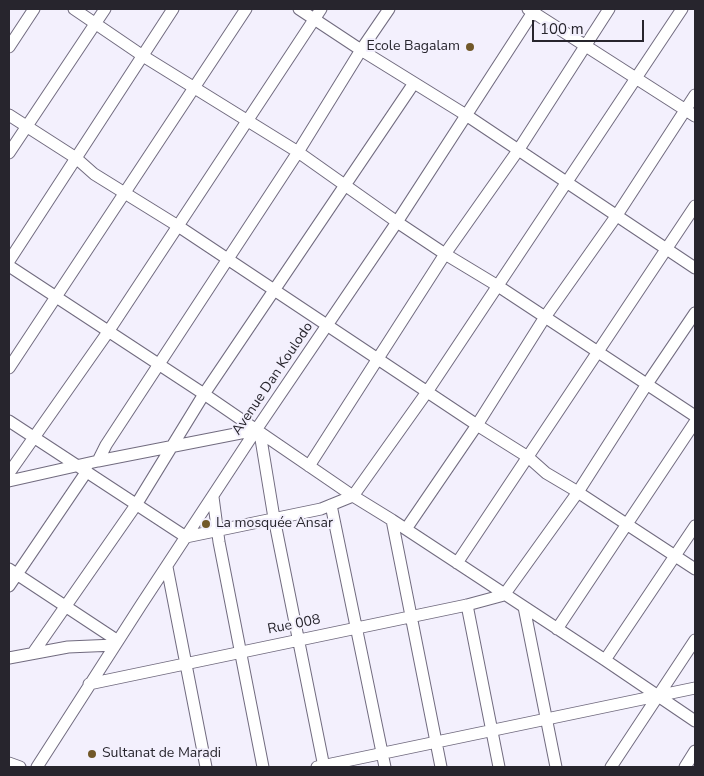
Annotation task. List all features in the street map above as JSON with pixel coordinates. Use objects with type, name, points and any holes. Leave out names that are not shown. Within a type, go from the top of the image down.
[{"type":"street","points":[[9,47],[34,9]]},
{"type":"street","points":[[74,9],[143,56],[298,152],[445,254],[498,286],[695,416]]},
{"type":"street","points":[[9,153],[105,9]]},
{"type":"street","points":[[9,261],[173,9]]},
{"type":"street","points":[[9,368],[246,9]]},
{"type":"street","points":[[299,9],[518,149],[695,268]]},
{"type":"street","points":[[9,473],[108,332],[321,9]]},
{"type":"street","points":[[98,462],[106,444],[228,260],[389,9]]},
{"type":"street","points":[[309,466],[376,358],[518,149],[609,9]]},
{"type":"street","points":[[9,421],[186,537],[331,505],[353,496],[427,392],[682,9]]},
{"type":"street","points":[[532,10],[690,113]]},
{"type":"street","name":"Avenue Dan Koulodo","points":[[37,767],[186,537],[397,222],[532,10]]},
{"type":"street","points":[[34,653],[136,505],[204,394],[414,83]]},
{"type":"street","points":[[406,529],[477,425],[545,317],[690,113],[695,95]]},
{"type":"street","points":[[9,115],[76,158],[94,174],[178,226],[528,457],[546,473],[695,569]]},
{"type":"street","points":[[457,563],[695,206]]},
{"type":"street","points":[[9,266],[204,394],[353,496],[406,529],[695,721]]},
{"type":"street","points":[[504,595],[578,492],[695,313]]},
{"type":"street","points":[[557,629],[695,422]]},
{"type":"street","points":[[9,481],[83,468],[98,462],[173,447],[258,432]]},
{"type":"street","points":[[258,432],[322,767],[695,688]]},
{"type":"street","points":[[9,586],[13,572],[83,468]]},
{"type":"street","points":[[213,497],[217,530],[263,767]]},
{"type":"street","points":[[331,505],[385,767]]},
{"type":"street","points":[[392,520],[441,767]]},
{"type":"street","points":[[605,660],[695,526]]},
{"type":"street","points":[[167,567],[206,767]]},
{"type":"street","points":[[13,572],[66,606],[116,643]]},
{"type":"street","name":"Rue 008","points":[[89,684],[467,605],[504,595]]},
{"type":"street","points":[[467,605],[500,767]]},
{"type":"street","points":[[524,607],[556,767]]},
{"type":"street","points":[[611,767],[695,640]]},
{"type":"street","points":[[9,658],[77,646],[116,643]]},
{"type":"street","points":[[685,767],[695,751]]},
{"type":"street","points":[[9,763],[20,767]]},
{"type":"place","name":"Ecole Bagalam","points":[[470,47]]},
{"type":"place","name":"La mosquée Ansar","points":[[206,524]]},
{"type":"place","name":"Sultanat de Maradi","points":[[92,754]]}]
